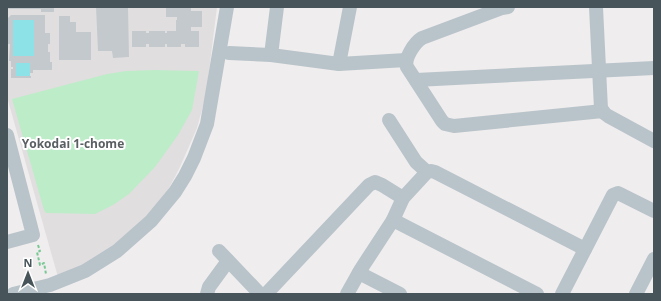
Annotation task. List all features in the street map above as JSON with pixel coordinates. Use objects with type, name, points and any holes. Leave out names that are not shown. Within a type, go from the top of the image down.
[{"type":"street","points":[[13,294],[48,280],[85,271],[117,252],[151,221],[175,192],[194,158],[207,124],[228,7]]},
{"type":"street","points":[[271,55],[277,7]]},
{"type":"street","points":[[340,64],[350,7]]},
{"type":"street","points":[[508,7],[422,38],[415,43],[406,60],[407,67],[442,121],[449,126],[603,111]]},
{"type":"street","points":[[596,7],[601,109],[608,116],[654,140]]},
{"type":"street","points":[[229,53],[271,55],[340,64],[406,60]]},
{"type":"street","points":[[416,80],[654,68]]},
{"type":"street","points":[[389,120],[416,162],[427,172]]},
{"type":"street","points":[[7,135],[13,180],[33,235],[7,242]]},
{"type":"street","points":[[347,294],[358,272],[393,220],[403,198],[427,172],[431,171],[585,249]]},
{"type":"street","points":[[266,294],[369,185],[375,182],[403,198]]},
{"type":"street","points":[[562,294],[613,195],[618,193],[654,211]]},
{"type":"street","points":[[393,220],[537,294]]},
{"type":"street","points":[[207,294],[224,256],[260,294]]},
{"type":"street","points":[[636,294],[654,259]]},
{"type":"street","points":[[358,272],[400,294]]},
{"type":"path","points":[[33,235],[37,240],[40,251],[37,252],[40,265],[44,264],[48,280]]},
{"type":"shaded area","points":[[7,7],[217,7],[206,95],[197,128],[179,169],[161,203],[128,236],[88,264],[58,277],[7,97]]},
{"type":"green space","points":[[126,71],[199,71],[192,110],[178,135],[155,167],[129,194],[113,205],[95,214],[46,213],[12,99],[107,74]]},
{"type":"water","points":[[13,20],[34,20],[34,56],[13,56]]},
{"type":"water","points":[[16,63],[30,63],[30,76],[16,76]]},
{"type":"building","points":[[7,7],[52,7],[54,8],[54,12],[41,12],[41,9],[7,9]]},
{"type":"building","points":[[96,7],[128,7],[129,57],[113,58],[112,51],[98,51]]},
{"type":"building","points":[[166,7],[202,7],[191,8],[191,11],[202,11],[202,27],[191,27],[191,31],[199,31],[199,47],[185,47],[185,44],[181,44],[181,47],[167,47],[167,44],[165,44],[165,47],[149,47],[149,44],[146,44],[146,47],[132,47],[132,31],[146,31],[146,33],[149,33],[149,31],[165,31],[165,33],[167,33],[167,31],[176,31],[177,17],[166,17]]},
{"type":"building","points":[[11,15],[45,15],[45,33],[50,33],[48,52],[50,52],[52,70],[33,70],[33,73],[30,73],[30,63],[16,63],[16,76],[31,76],[31,78],[11,78],[11,69],[13,69],[13,67],[11,67],[11,61],[9,61],[10,44],[8,44],[8,18]],"holes":[[[13,20],[34,20],[34,56],[13,56]]]},
{"type":"building","points":[[59,16],[70,16],[70,22],[76,22],[76,32],[91,32],[91,60],[59,60]]},
{"type":"district","name":"Yokodai 1-chome","points":[[73,143]]}]
